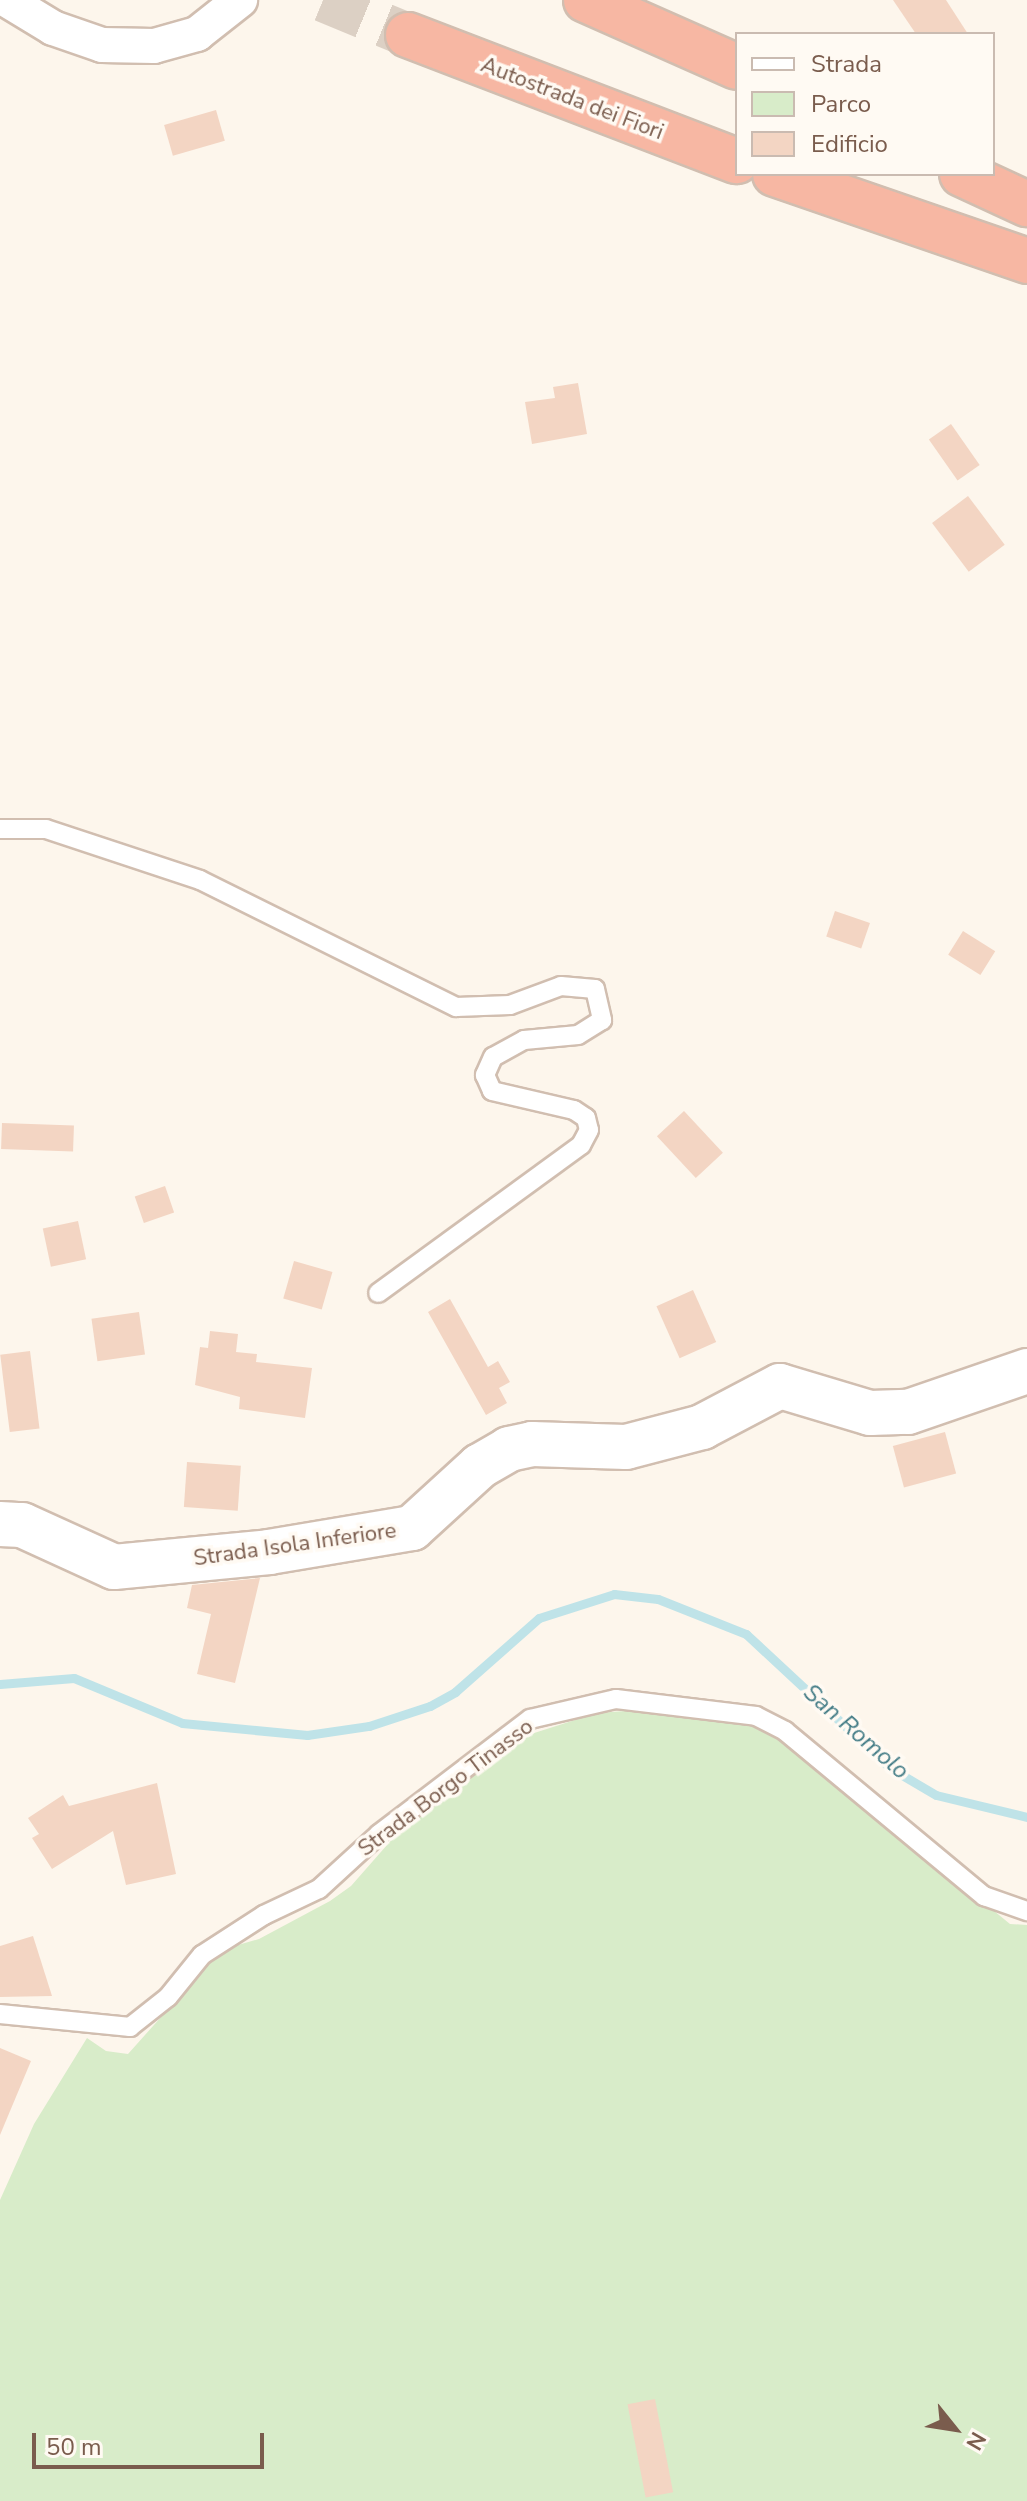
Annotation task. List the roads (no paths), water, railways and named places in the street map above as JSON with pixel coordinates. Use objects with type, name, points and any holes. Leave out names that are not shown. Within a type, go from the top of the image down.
[{"type":"highway","points":[[586,0],[735,66]]},
{"type":"highway","name":"Autostrada dei Fiori","points":[[408,35],[735,160]]},
{"type":"highway","points":[[781,176],[1027,261]]},
{"type":"highway","points":[[966,176],[1027,204]]},
{"type":"street","points":[[7,0],[53,28],[115,46],[154,46],[197,34],[240,0]]},
{"type":"street","name":"Strada Isola Inferiore","points":[[0,1524],[22,1525],[114,1567],[269,1552],[412,1528],[480,1466],[509,1449],[532,1444],[626,1447],[702,1427],[780,1386],[870,1413],[908,1412],[1027,1371]]},
{"type":"lane","points":[[0,829],[46,829],[200,880],[456,1007],[510,1005],[561,986],[595,989],[602,1020],[578,1035],[524,1040],[493,1057],[485,1075],[492,1091],[574,1110],[586,1118],[589,1130],[581,1145],[378,1293]]},
{"type":"lane","name":"Strada Borgo Tinasso","points":[[0,2014],[130,2027],[168,1997],[202,1955],[264,1915],[319,1889],[379,1834],[530,1719],[616,1699],[756,1716],[785,1731],[984,1896],[1027,1911]]},
{"type":"waterway","name":"San Romolo","points":[[0,1684],[74,1678],[182,1723],[307,1735],[369,1726],[430,1706],[455,1692],[539,1618],[614,1594],[658,1599],[746,1634],[890,1768],[936,1795],[1027,1817]]},
{"type":"tunnel","points":[[323,0],[408,35]]}]
